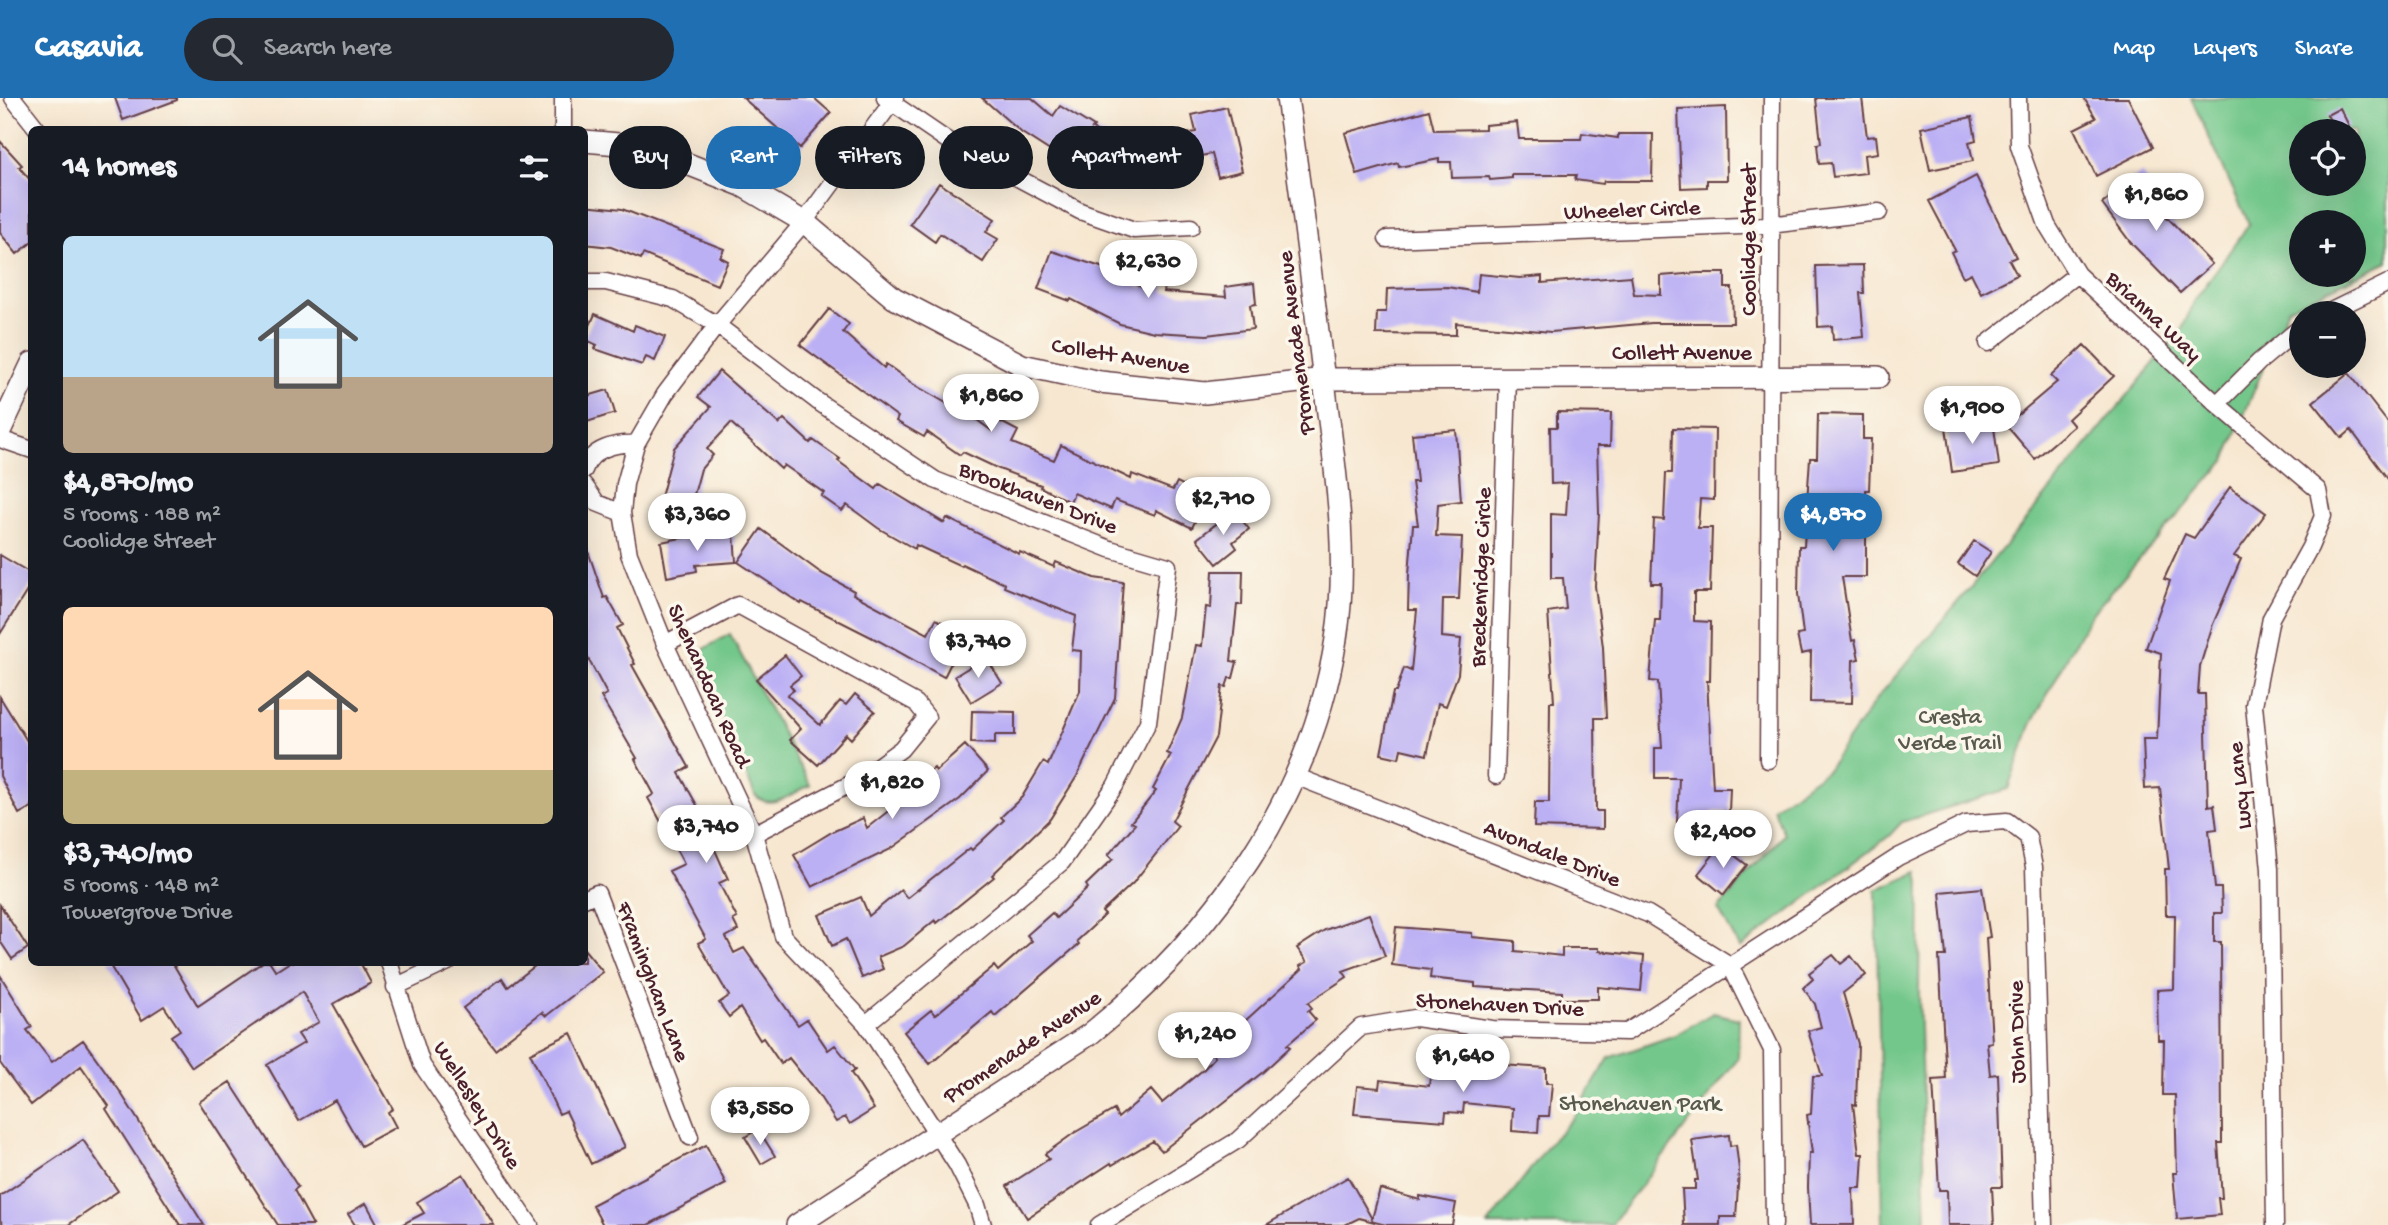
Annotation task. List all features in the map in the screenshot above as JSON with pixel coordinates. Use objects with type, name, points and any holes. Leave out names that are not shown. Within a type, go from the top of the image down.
[{"type":"street","points":[[13,98],[35,126]]},
{"type":"street","points":[[563,126],[564,98]]},
{"type":"street","name":"Promenade Avenue","points":[[797,1225],[1090,1034],[1160,973],[1215,910],[1251,858],[1295,776],[1321,709],[1330,673],[1341,601],[1337,497],[1325,379],[1310,249],[1287,98]]},
{"type":"street","name":"Coolidge Street","points":[[1768,760],[1769,225],[1772,98]]},
{"type":"street","name":"Brianna Way","points":[[2018,98],[2019,146],[2047,225],[2077,274],[2217,404]]},
{"type":"street","points":[[891,100],[948,141],[1080,211],[1134,230],[1191,227]]},
{"type":"street","name":"Shenandoah Road","points":[[891,100],[804,222],[717,325],[665,394],[636,444],[625,484],[622,513],[629,554],[665,644],[754,834],[783,936],[866,1024],[937,1134],[977,1205],[983,1225]]},
{"type":"street","name":"Collett Avenue","points":[[588,141],[619,144],[685,163],[741,185],[804,222],[894,298],[1022,365],[1100,382],[1205,393],[1325,379],[1878,377]]},
{"type":"street","name":"Wheeler Circle","points":[[1387,239],[1769,225],[1879,212]]},
{"type":"street","points":[[1987,344],[2077,274]]},
{"type":"street","name":"Brookhaven Drive","points":[[588,282],[606,282],[673,299],[717,325],[817,401],[934,480],[1110,549],[1168,566],[1148,722],[1115,786],[1062,862],[959,951],[866,1024]]},
{"type":"street","points":[[2351,301],[2388,283]]},
{"type":"street","points":[[2217,404],[2259,362],[2289,337]]},
{"type":"street","points":[[0,431],[28,372]]},
{"type":"street","name":"Breckenridge Circle","points":[[1496,776],[1507,378]]},
{"type":"street","name":"Lucy Lane","points":[[2217,404],[2318,490],[2323,516],[2310,547],[2271,618],[2254,705],[2270,869],[2275,1225]]},
{"type":"street","points":[[0,439],[28,449]]},
{"type":"street","points":[[588,462],[598,452],[621,443],[636,444]]},
{"type":"street","points":[[588,491],[597,503],[622,513]]},
{"type":"street","points":[[665,644],[738,605],[916,703],[927,717],[901,749],[860,779],[754,834]]},
{"type":"street","name":"Avondale Drive","points":[[1295,776],[1648,914],[1730,965]]},
{"type":"street","name":"Stonehaven Drive","points":[[1099,1225],[1238,1140],[1361,1027],[1415,1018],[1492,1029],[1627,1032],[1898,857],[1966,824],[2007,821],[2028,838]]},
{"type":"street","name":"John Drive","points":[[2028,838],[2034,867],[2044,1225]]},
{"type":"street","name":"Framingham Lane","points":[[588,897],[597,893],[690,1137]]},
{"type":"street","points":[[1730,965],[1772,1050],[1774,1225]]},
{"type":"street","name":"Wellesley Drive","points":[[390,966],[422,1065],[530,1225]]},
{"type":"street","points":[[395,987],[440,966]]},
{"type":"green space","name":"Cresta Verde Trail","points":[[2191,98],[2388,98],[2388,261],[2366,271],[2366,210],[2289,210],[2289,287],[2333,287],[2303,301],[2289,301],[2289,308],[2225,461],[2089,617],[2031,725],[2008,789],[1902,822],[1889,836],[1740,948],[1718,909],[1784,834],[1773,808],[1827,770],[1877,698],[2182,329],[2195,300],[2249,224]]},
{"type":"green space","points":[[730,634],[810,785],[782,799],[768,802],[755,795],[696,662],[699,652]]},
{"type":"green space","points":[[1918,871],[1926,1225],[1883,1225],[1876,890]]},
{"type":"green space","name":"Stonehaven Park","points":[[1713,1013],[1739,1019],[1738,1058],[1611,1225],[1488,1225],[1551,1142],[1573,1118],[1609,1058],[1675,1035]]},
{"type":"building","points":[[115,98],[177,98],[177,100],[123,120]]},
{"type":"building","points":[[743,98],[814,98],[831,113],[819,126],[815,126],[815,131],[801,147],[801,126],[775,126]]},
{"type":"building","points":[[982,98],[1032,98],[1053,116],[1060,106],[1092,126],[1047,126],[1047,149],[1033,140],[1033,126],[1014,126]]},
{"type":"building","points":[[1816,98],[1862,98],[1867,137],[1876,136],[1878,153],[1864,155],[1866,173],[1833,177],[1831,163],[1819,164],[1817,144],[1821,143]]},
{"type":"building","points":[[2084,98],[2128,98],[2153,147],[2096,176],[2074,129],[2096,118]]},
{"type":"building","points":[[1227,107],[1242,171],[1218,177],[1212,154],[1204,155],[1204,126],[1195,126],[1192,115]]},
{"type":"building","points":[[1726,107],[1727,180],[1707,180],[1707,187],[1681,188],[1678,109]]},
{"type":"building","points":[[2340,108],[2346,119],[2329,119],[2327,115]]},
{"type":"building","points":[[1429,110],[1434,130],[1485,129],[1485,125],[1517,122],[1519,139],[1581,139],[1582,133],[1618,138],[1618,134],[1653,134],[1652,181],[1604,181],[1603,184],[1575,180],[1576,175],[1512,175],[1512,178],[1490,180],[1489,177],[1452,178],[1451,162],[1439,162],[1439,159],[1399,167],[1398,163],[1357,175],[1345,133]]},
{"type":"building","points":[[1972,117],[1976,140],[1969,142],[1973,161],[1930,170],[1921,128]]},
{"type":"building","points":[[0,141],[22,165],[19,167],[28,177],[28,245],[17,254],[0,233]]},
{"type":"building","points":[[2141,173],[2172,211],[2166,216],[2212,264],[2180,293],[2131,243],[2102,204]]},
{"type":"building","points":[[1976,176],[2016,257],[2009,260],[2017,275],[1981,293],[1971,273],[1963,277],[1951,252],[1955,250],[1929,201]]},
{"type":"building","points":[[939,183],[939,189],[948,189],[995,219],[986,232],[998,239],[983,262],[940,234],[935,242],[910,224]]},
{"type":"building","points":[[588,205],[622,209],[724,249],[720,257],[728,261],[717,285],[643,254],[641,259],[611,247],[588,244]]},
{"type":"building","points":[[1052,251],[1104,268],[1143,288],[1144,283],[1165,287],[1164,292],[1226,297],[1225,287],[1254,283],[1256,304],[1250,305],[1253,329],[1207,335],[1154,332],[1120,324],[1071,299],[1070,301],[1038,289]]},
{"type":"building","points":[[1863,265],[1864,293],[1860,293],[1864,337],[1833,340],[1832,326],[1818,327],[1816,266]]},
{"type":"building","points":[[1725,273],[1725,288],[1732,288],[1733,323],[1652,323],[1551,332],[1456,323],[1456,335],[1376,334],[1377,312],[1386,312],[1387,289],[1447,287],[1477,292],[1479,274],[1520,278],[1542,276],[1542,283],[1631,276],[1634,294],[1661,295],[1661,276]]},
{"type":"building","points":[[829,309],[849,324],[843,332],[884,368],[886,364],[913,384],[953,407],[955,404],[992,431],[997,420],[1018,431],[1012,443],[1054,460],[1061,445],[1131,479],[1132,474],[1173,490],[1177,482],[1199,493],[1195,500],[1203,504],[1192,528],[1156,510],[1155,515],[1115,500],[1111,509],[1074,493],[1070,502],[1040,487],[1041,485],[963,452],[960,455],[927,432],[924,437],[896,421],[898,417],[800,345]]},
{"type":"building","points":[[595,314],[633,331],[635,325],[665,337],[655,361],[646,357],[642,365],[595,349],[597,345],[588,341],[588,330]]},
{"type":"building","points":[[2084,345],[2114,376],[2068,419],[2074,426],[2035,459],[2006,425],[2057,382],[2051,376]]},
{"type":"building","points":[[719,371],[779,424],[784,419],[810,443],[813,440],[876,489],[880,484],[944,523],[947,518],[1019,554],[1020,552],[1054,567],[1056,562],[1094,578],[1123,582],[1115,698],[1077,776],[1050,819],[992,875],[994,877],[904,946],[878,957],[883,969],[862,978],[846,939],[832,946],[819,915],[861,897],[869,916],[901,890],[907,898],[970,848],[972,850],[1004,820],[1001,817],[1022,797],[1043,762],[1048,765],[1080,691],[1081,651],[1072,650],[1076,616],[1004,587],[1005,584],[962,564],[961,566],[916,545],[915,549],[878,528],[847,505],[842,511],[821,496],[824,493],[784,465],[781,469],[731,423],[707,449],[713,455],[701,469],[690,509],[660,501],[674,448],[711,407],[698,397]]},
{"type":"building","points":[[2343,378],[2353,378],[2388,423],[2388,479],[2351,430],[2342,438],[2313,402]]},
{"type":"building","points":[[608,390],[615,413],[588,422],[588,396]]},
{"type":"building","points":[[1557,412],[1611,413],[1610,446],[1597,446],[1599,513],[1595,586],[1603,647],[1606,718],[1595,718],[1596,811],[1603,811],[1603,829],[1534,827],[1535,802],[1549,802],[1550,702],[1554,702],[1548,612],[1566,609],[1563,578],[1551,578],[1551,514],[1566,515],[1568,483],[1551,484],[1550,427],[1557,427]]},
{"type":"building","points":[[1818,414],[1863,415],[1863,439],[1871,439],[1869,490],[1866,490],[1866,577],[1842,577],[1852,641],[1855,640],[1859,659],[1853,660],[1852,703],[1810,702],[1811,652],[1801,654],[1797,635],[1803,634],[1798,594],[1799,546],[1804,546],[1810,458],[1817,458]]},
{"type":"building","points":[[1993,420],[1999,465],[1952,472],[1946,427]]},
{"type":"building","points":[[1673,428],[1715,429],[1714,500],[1700,499],[1698,528],[1712,528],[1710,592],[1694,592],[1694,621],[1711,622],[1710,681],[1707,681],[1713,788],[1730,788],[1729,812],[1712,811],[1711,823],[1677,822],[1679,778],[1655,778],[1655,748],[1662,748],[1658,682],[1650,681],[1655,620],[1660,620],[1661,583],[1651,583],[1654,519],[1664,520],[1666,473],[1672,473]]},
{"type":"building","points":[[1456,430],[1461,501],[1438,504],[1436,536],[1462,537],[1459,599],[1443,599],[1442,637],[1461,639],[1458,674],[1446,706],[1438,703],[1427,755],[1401,749],[1399,758],[1381,754],[1393,692],[1396,692],[1404,668],[1411,671],[1417,610],[1408,610],[1413,525],[1418,525],[1412,482],[1417,482],[1412,434]]},
{"type":"building","points":[[2230,487],[2266,513],[2234,556],[2241,559],[2213,624],[2200,666],[2198,694],[2205,694],[2208,806],[2214,805],[2217,829],[2209,830],[2215,888],[2221,888],[2222,913],[2214,913],[2214,942],[2221,942],[2222,1143],[2218,1143],[2222,1198],[2218,1198],[2220,1215],[2177,1219],[2173,1173],[2177,1173],[2175,1095],[2163,1095],[2164,1040],[2158,1040],[2157,990],[2174,989],[2175,915],[2166,915],[2165,869],[2169,869],[2160,788],[2145,789],[2143,739],[2157,739],[2161,653],[2146,648],[2170,581],[2164,579],[2185,534],[2194,538]]},
{"type":"building","points":[[1234,510],[1249,529],[1233,542],[1237,548],[1217,564],[1197,539]]},
{"type":"building","points":[[761,529],[821,573],[854,591],[853,594],[928,634],[936,619],[958,630],[948,649],[956,653],[944,677],[879,641],[802,602],[801,604],[738,562]]},
{"type":"building","points":[[734,534],[736,562],[696,565],[697,571],[667,577],[661,542],[691,536]]},
{"type":"building","points":[[1974,541],[1991,552],[1975,576],[1958,564]]},
{"type":"building","points":[[588,551],[604,598],[607,597],[623,625],[617,628],[635,664],[632,665],[689,767],[679,773],[716,839],[711,841],[728,879],[719,883],[737,918],[733,920],[738,930],[726,937],[734,953],[744,948],[798,1025],[807,1019],[828,1050],[835,1045],[855,1070],[851,1073],[874,1109],[850,1124],[845,1117],[836,1122],[789,1058],[781,1064],[763,1038],[760,1040],[740,1008],[729,1017],[719,1003],[729,996],[698,943],[706,939],[669,871],[684,864],[648,798],[654,794],[635,759],[637,758],[601,697],[607,694],[588,658]]},
{"type":"building","points":[[0,555],[28,572],[28,589],[0,634]]},
{"type":"building","points":[[1213,571],[1243,571],[1242,605],[1237,605],[1231,661],[1237,662],[1233,678],[1229,678],[1226,687],[1222,686],[1216,737],[1172,821],[1178,826],[1133,883],[1102,912],[1105,915],[1077,941],[1079,944],[995,1016],[992,1012],[930,1064],[904,1032],[931,1010],[935,1015],[994,966],[998,971],[1032,941],[1027,935],[1052,913],[1056,918],[1088,888],[1086,885],[1113,859],[1108,855],[1135,824],[1131,822],[1156,791],[1153,789],[1171,755],[1167,753],[1182,718],[1196,645],[1202,646],[1206,607],[1211,608]]},
{"type":"building","points":[[785,655],[801,676],[790,685],[794,690],[787,695],[820,725],[840,701],[846,705],[855,694],[875,711],[851,739],[846,734],[818,765],[790,740],[801,729],[756,679]]},
{"type":"building","points":[[986,657],[1002,683],[971,702],[955,676]]},
{"type":"building","points":[[0,697],[28,742],[28,809],[19,814],[0,776]]},
{"type":"building","points":[[972,711],[1015,712],[1015,735],[995,735],[995,744],[971,743]]},
{"type":"building","points":[[965,745],[988,771],[960,799],[891,849],[812,887],[794,855],[832,832],[863,818],[867,828],[911,793],[908,790],[934,768],[936,771]]},
{"type":"building","points":[[1721,845],[1747,865],[1724,895],[1698,874]]},
{"type":"building","points":[[1982,888],[1990,937],[1986,938],[1992,1042],[1987,1043],[1990,1075],[1998,1074],[2002,1187],[1992,1187],[1994,1225],[1948,1225],[1947,1190],[1939,1190],[1933,1080],[1946,1079],[1939,956],[1946,956],[1940,892]]},
{"type":"building","points":[[0,905],[28,948],[12,959],[0,941]]},
{"type":"building","points":[[1369,914],[1385,956],[1343,971],[1347,977],[1308,1003],[1312,1008],[1308,1011],[1316,1020],[1287,1045],[1290,1047],[1263,1072],[1162,1151],[1153,1141],[1112,1165],[1111,1163],[1027,1218],[1007,1186],[1049,1159],[1045,1154],[1074,1133],[1114,1110],[1118,1118],[1151,1090],[1162,1103],[1204,1069],[1215,1057],[1211,1052],[1302,969],[1300,966],[1307,962],[1297,948],[1325,930]]},
{"type":"building","points":[[1396,927],[1472,933],[1472,937],[1515,941],[1515,951],[1562,956],[1562,948],[1599,948],[1599,951],[1644,956],[1641,991],[1598,987],[1598,999],[1562,999],[1562,992],[1475,987],[1475,983],[1430,978],[1431,970],[1392,965]]},
{"type":"building","points":[[588,954],[603,972],[546,1016],[542,1012],[495,1049],[463,1008],[502,978],[508,987],[535,966],[588,966]]},
{"type":"building","points":[[1833,955],[1841,964],[1851,956],[1866,975],[1843,993],[1858,1044],[1856,1105],[1853,1104],[1859,1154],[1863,1154],[1861,1188],[1853,1188],[1854,1225],[1810,1225],[1808,1187],[1809,1153],[1812,1153],[1807,1115],[1811,1114],[1813,1076],[1822,1076],[1808,1031],[1821,1027],[1815,1004],[1803,988],[1813,979],[1809,973]]},
{"type":"building","points":[[110,966],[174,966],[198,1006],[257,966],[273,966],[276,971],[284,966],[362,966],[371,983],[333,1004],[393,1109],[388,1112],[396,1127],[361,1146],[335,1100],[299,1121],[267,1065],[304,1043],[298,1034],[319,1022],[302,992],[192,1067],[171,1036],[180,1030],[164,1006],[142,1020]]},
{"type":"building","points":[[0,975],[32,1027],[27,1030],[52,1062],[83,1040],[119,1090],[204,1225],[180,1225],[106,1109],[109,1106],[81,1066],[31,1105],[0,1063]]},
{"type":"building","points":[[571,1033],[625,1147],[591,1164],[566,1111],[559,1114],[530,1053]]},
{"type":"building","points":[[1432,1060],[1546,1068],[1546,1083],[1552,1083],[1549,1116],[1539,1116],[1538,1133],[1512,1131],[1513,1108],[1464,1103],[1463,1113],[1446,1112],[1445,1121],[1354,1114],[1357,1086],[1379,1088],[1380,1080],[1429,1086]]},
{"type":"building","points":[[230,1082],[298,1187],[294,1190],[313,1225],[278,1225],[199,1102]]},
{"type":"building","points":[[758,1129],[775,1156],[761,1164],[745,1137]]},
{"type":"building","points":[[1729,1135],[1730,1146],[1736,1145],[1739,1170],[1736,1217],[1720,1217],[1720,1225],[1684,1225],[1682,1189],[1695,1189],[1695,1180],[1698,1180],[1692,1140]]},
{"type":"building","points":[[83,1140],[118,1191],[68,1225],[4,1225],[0,1220],[0,1196]]},
{"type":"building","points":[[706,1145],[726,1184],[648,1225],[603,1225],[592,1205]]},
{"type":"building","points":[[463,1174],[494,1225],[401,1225],[424,1213],[417,1202]]},
{"type":"building","points":[[1348,1177],[1372,1219],[1380,1189],[1420,1200],[1420,1196],[1456,1203],[1452,1225],[1386,1225],[1359,1218],[1345,1225],[1266,1225]]},
{"type":"building","points":[[366,1203],[378,1225],[355,1225],[348,1214]]}]
